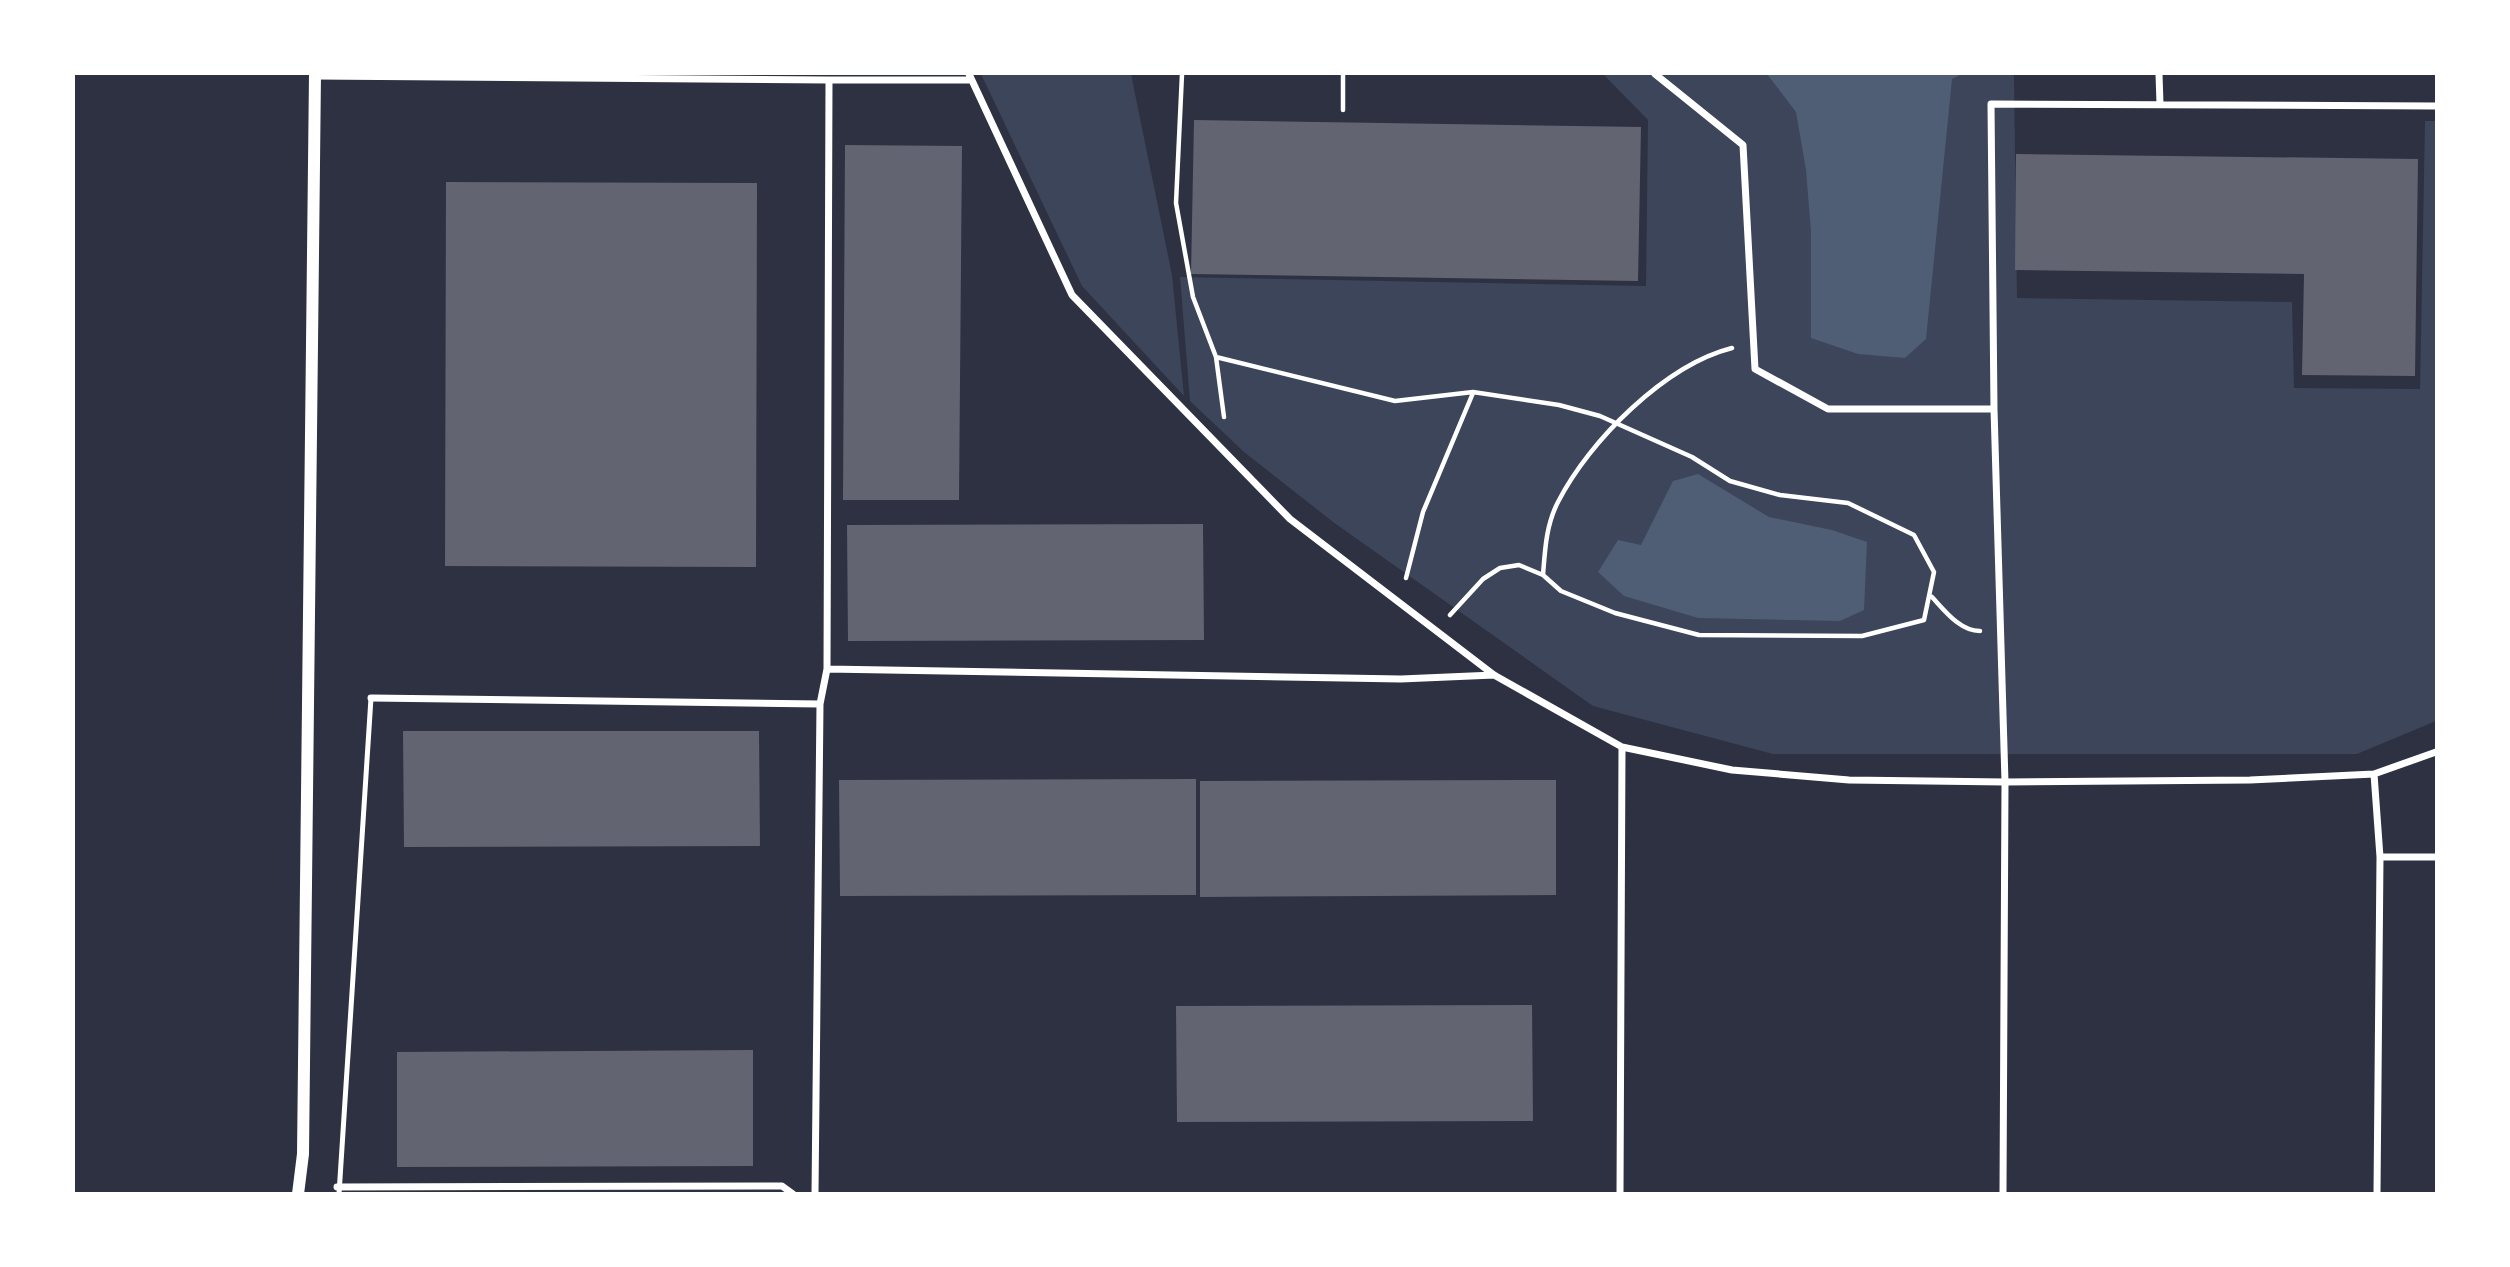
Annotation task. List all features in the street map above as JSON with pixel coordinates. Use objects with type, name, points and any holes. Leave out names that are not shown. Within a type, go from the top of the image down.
[{"type":"street","points":[[1655,74],[1743,145],[1755,369],[1828,409],[1994,409]]},
{"type":"street","points":[[2159,74],[2160,104]]},
{"type":"street","points":[[298,1194],[303,1154],[315,75],[830,80],[970,77],[1072,295],[1228,456],[1290,519],[1494,675],[1622,747],[1732,770],[1849,780],[2005,782],[2250,780],[2374,774],[2437,752]]},
{"type":"street","points":[[815,1194],[820,704],[827,669],[830,80]]},
{"type":"street","points":[[2003,1194],[2005,782],[1994,409],[1990,104],[2437,106]]},
{"type":"street","points":[[827,669],[1401,679],[1494,675]]},
{"type":"street","points":[[371,698],[820,704]]},
{"type":"street","points":[[1620,1194],[1622,747]]},
{"type":"street","points":[[2374,774],[2380,857],[2377,1194]]},
{"type":"street","points":[[2380,857],[2437,858]]},
{"type":"street","points":[[338,1190],[782,1186],[793,1194]]},
{"type":"lane","points":[[338,1190],[371,698]]},
{"type":"path","points":[[1182,74],[1175,203],[1193,297],[1216,357],[1228,456]]},
{"type":"path","points":[[1343,74],[1343,110]]},
{"type":"path","points":[[1543,576],[1546,537],[1557,503],[1603,435],[1662,384],[1712,353],[1753,343]]},
{"type":"path","points":[[1216,357],[1395,401],[1473,392],[1559,405],[1600,416],[1692,457],[1730,481],[1780,495],[1848,503],[1914,535],[1934,572],[1932,596],[1924,620],[1862,636],[1699,635],[1615,612],[1561,591],[1543,576],[1519,565],[1500,568],[1483,579],[1437,632]]},
{"type":"path","points":[[1399,603],[1423,512],[1473,392]]},
{"type":"path","points":[[1932,596],[1950,616],[1970,631],[2000,632]]},
{"type":"shaded area","points":[[981,74],[1131,74],[1172,275],[1184,396],[1082,286]]},
{"type":"shaded area","points":[[1603,74],[2014,74],[2017,298],[2292,302],[2294,388],[2420,389],[2425,121],[2436,121],[2436,721],[2357,754],[1773,754],[1593,706],[1333,522],[1244,452],[1190,401],[1180,277],[1646,286],[1648,120]]},
{"type":"shaded area","points":[[1767,74],[1962,74],[1952,79],[1926,339],[1905,358],[1858,354],[1811,338],[1811,232],[1806,170],[1796,112]]},
{"type":"shaded area","points":[[1698,474],[1769,517],[1832,530],[1867,542],[1864,610],[1840,621],[1698,618],[1624,596],[1598,572],[1618,540],[1641,545],[1673,481]]},
{"type":"building","points":[[1194,120],[1641,127],[1638,281],[1191,274]]},
{"type":"building","points":[[845,145],[962,146],[959,500],[843,500]]},
{"type":"building","points":[[2016,154],[2418,159],[2415,376],[2302,375],[2304,274],[2015,270]]},
{"type":"building","points":[[446,182],[757,183],[756,567],[445,566]]},
{"type":"building","points":[[1203,524],[1204,640],[848,641],[847,525]]},
{"type":"building","points":[[403,731],[759,731],[760,846],[404,847]]},
{"type":"building","points":[[1196,779],[1196,895],[840,896],[839,780]]},
{"type":"building","points":[[1556,780],[1556,895],[1200,897],[1200,781]]},
{"type":"building","points":[[1532,1005],[1533,1121],[1177,1122],[1176,1006]]},
{"type":"building","points":[[753,1050],[753,1166],[397,1167],[397,1052]]}]
